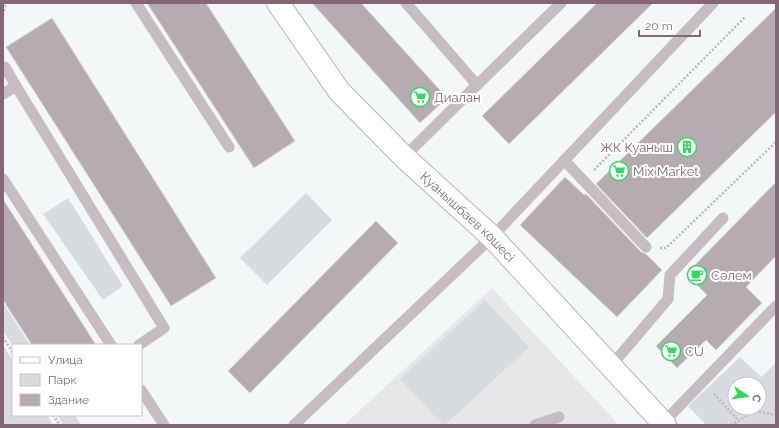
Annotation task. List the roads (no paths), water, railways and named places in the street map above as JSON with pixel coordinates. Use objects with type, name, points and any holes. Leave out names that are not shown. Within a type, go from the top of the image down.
[{"type":"street","name":"Қуанышбаев көшесі","points":[[278,3],[339,91],[404,157],[492,237],[664,424]]},
{"type":"lane","points":[[136,3],[228,147]]},
{"type":"lane","points":[[406,3],[478,85]]},
{"type":"lane","points":[[404,157],[561,3]]},
{"type":"lane","points":[[294,425],[492,237],[713,3]]},
{"type":"lane","points":[[5,67],[164,328],[140,344]]},
{"type":"lane","points":[[3,94],[16,86]]},
{"type":"lane","points":[[564,160],[646,247]]},
{"type":"lane","points":[[3,179],[110,344]]},
{"type":"lane","points":[[611,366],[668,299],[670,275],[723,218]]},
{"type":"lane","points":[[664,424],[776,306]]},
{"type":"lane","points":[[142,392],[164,425]]},
{"type":"lane","points":[[535,425],[559,417]]},
{"type":"place","name":"Диалан","points":[[420,97]]},
{"type":"place","name":"ЖК Куаныш","points":[[687,147]]},
{"type":"place","name":"Mix Market","points":[[619,171]]},
{"type":"place","name":"Cәлем","points":[[697,275]]},
{"type":"place","name":"CU","points":[[671,351]]}]
